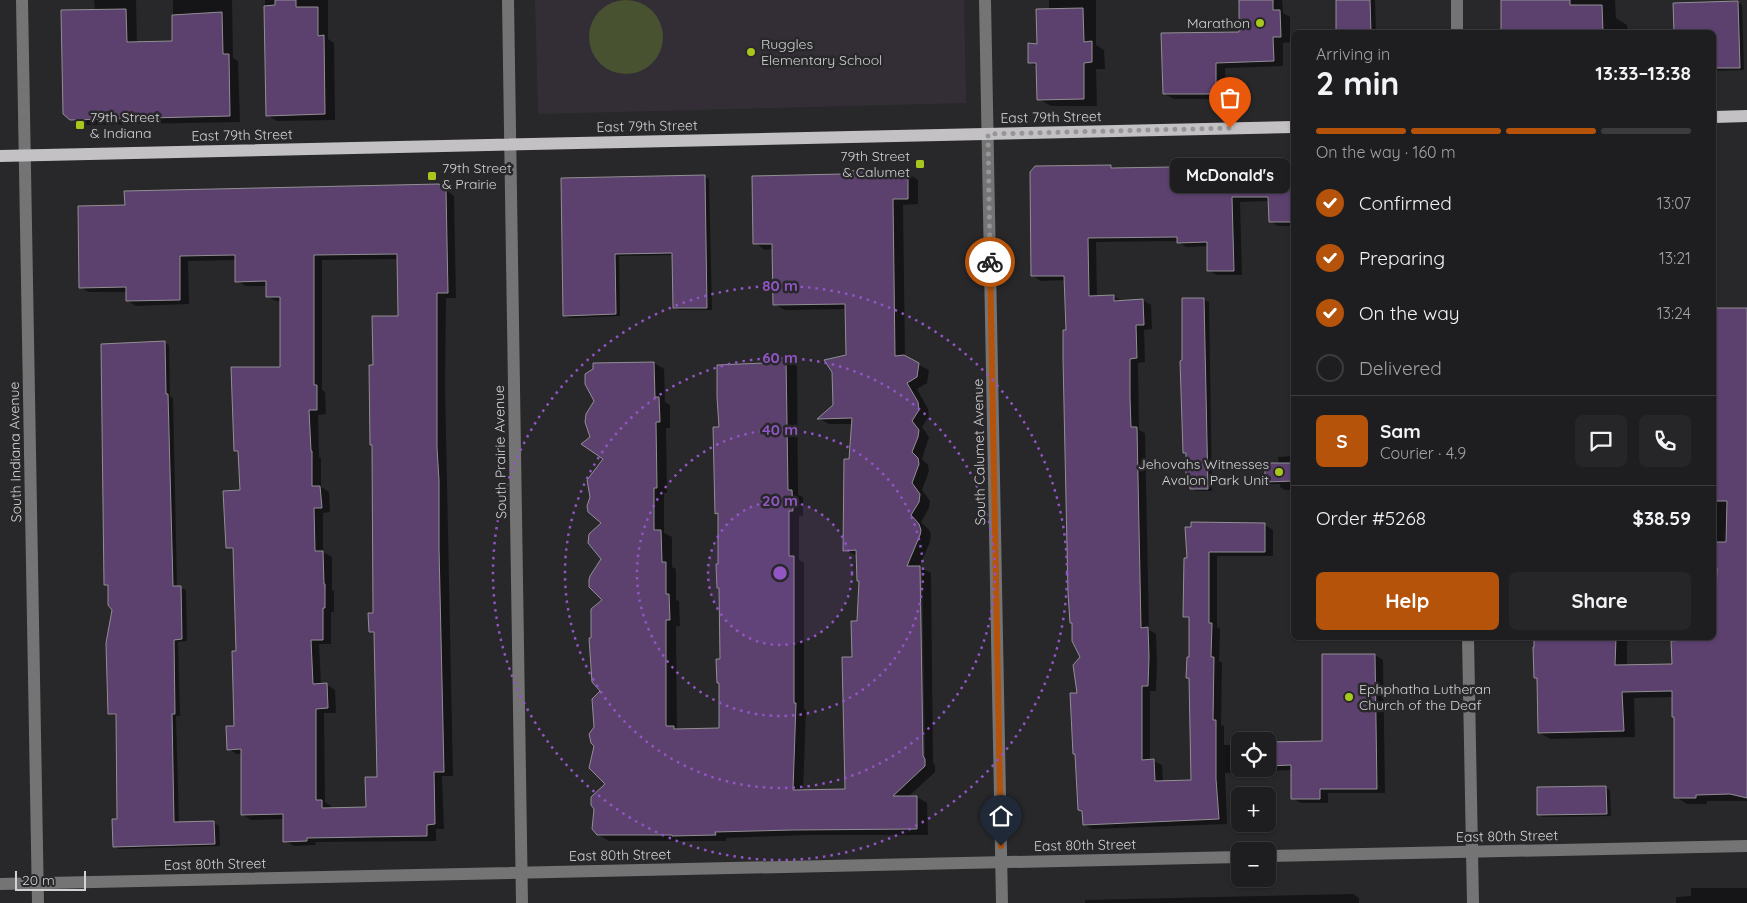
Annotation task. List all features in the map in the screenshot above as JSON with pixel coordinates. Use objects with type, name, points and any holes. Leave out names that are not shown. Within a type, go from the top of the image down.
[{"type":"main road","points":[[1716,117],[1747,116]]},
{"type":"main road","name":"East 79th Street","points":[[0,156],[1291,127]]},
{"type":"street","name":"South Indiana Avenue","points":[[22,0],[38,903]]},
{"type":"street","name":"South Prairie Avenue","points":[[508,0],[522,903]]},
{"type":"street","name":"South Calumet Avenue","points":[[985,0],[1002,903]]},
{"type":"street","points":[[1457,0],[1457,30]]},
{"type":"street","points":[[1468,640],[1473,903]]},
{"type":"street","name":"East 80th Street","points":[[1276,856],[1747,846]]},
{"type":"street","name":"East 80th Street","points":[[0,884],[1231,857]]},
{"type":"shaded area","name":"Ruggles Elementary School","points":[[535,0],[964,0],[966,103],[538,114]]},
{"type":"green space","points":[[626,0],[640,3],[652,11],[660,23],[663,37],[660,51],[652,63],[640,71],[626,74],[612,71],[600,63],[592,51],[589,37],[592,23],[600,11],[612,3]]},
{"type":"building","points":[[275,0],[296,0],[296,7],[318,7],[318,36],[324,35],[325,114],[266,116],[264,6],[275,5]]},
{"type":"building","points":[[1239,0],[1273,0],[1273,10],[1280,10],[1281,37],[1273,37],[1274,61],[1216,63],[1216,94],[1163,94],[1161,33],[1239,32]]},
{"type":"building","points":[[1336,0],[1370,0],[1371,30],[1336,30]]},
{"type":"building","points":[[1501,0],[1570,0],[1570,5],[1602,5],[1603,30],[1501,30]]},
{"type":"building","points":[[1738,1],[1740,68],[1716,68],[1716,30],[1674,30],[1673,3]]},
{"type":"building","points":[[1083,8],[1084,42],[1092,41],[1092,62],[1084,63],[1084,99],[1037,100],[1036,63],[1028,63],[1028,43],[1037,44],[1036,9]]},
{"type":"building","points":[[126,9],[127,42],[172,41],[172,15],[222,12],[223,54],[229,54],[230,116],[70,120],[63,114],[61,10]]},
{"type":"building","points":[[1111,165],[1111,168],[1232,166],[1232,175],[1291,173],[1291,222],[1269,222],[1268,197],[1232,197],[1234,271],[1207,271],[1207,242],[1177,243],[1177,237],[1088,238],[1089,296],[1114,295],[1114,301],[1143,299],[1144,325],[1136,325],[1137,358],[1130,359],[1130,398],[1131,427],[1137,427],[1141,628],[1148,627],[1149,657],[1148,686],[1142,686],[1142,760],[1154,759],[1155,781],[1191,780],[1189,678],[1186,678],[1187,657],[1189,657],[1189,617],[1183,617],[1184,558],[1187,558],[1185,527],[1191,527],[1191,522],[1265,523],[1265,552],[1209,552],[1209,623],[1212,623],[1211,657],[1214,657],[1213,720],[1216,720],[1216,779],[1219,819],[1083,825],[1082,811],[1078,810],[1070,693],[1077,693],[1073,665],[1080,657],[1072,641],[1068,593],[1063,358],[1063,330],[1066,330],[1064,276],[1031,276],[1030,172],[1035,166]]},
{"type":"building","points":[[892,170],[892,172],[908,172],[908,199],[893,199],[895,356],[904,355],[919,363],[917,377],[907,383],[918,402],[919,410],[912,421],[919,430],[912,452],[918,458],[919,464],[912,483],[920,494],[919,502],[911,515],[919,524],[921,530],[907,566],[920,566],[923,756],[925,759],[925,766],[893,796],[917,796],[917,829],[715,832],[716,835],[672,836],[597,835],[592,829],[594,809],[591,805],[591,797],[605,784],[589,768],[594,746],[591,743],[589,734],[594,727],[592,699],[600,691],[592,682],[589,638],[591,638],[591,609],[602,600],[589,587],[589,580],[601,559],[588,543],[589,534],[601,523],[588,512],[587,506],[590,497],[587,480],[603,459],[581,444],[590,437],[585,422],[586,414],[594,401],[585,384],[585,374],[593,369],[593,363],[654,362],[655,397],[659,397],[660,422],[656,422],[657,488],[654,488],[654,530],[661,530],[662,562],[666,562],[666,594],[669,594],[670,620],[666,620],[666,726],[674,726],[674,729],[719,728],[719,683],[717,683],[716,659],[720,659],[719,588],[717,588],[716,564],[718,564],[718,513],[715,514],[713,427],[719,427],[717,365],[764,363],[764,358],[786,358],[788,490],[792,490],[793,511],[789,511],[789,556],[794,556],[794,703],[796,703],[793,790],[845,789],[842,657],[852,657],[851,621],[857,621],[859,581],[857,581],[856,550],[843,551],[844,459],[849,459],[852,418],[817,419],[833,405],[832,372],[824,360],[846,355],[845,304],[773,305],[772,244],[753,244],[752,176],[843,174],[843,171]]},
{"type":"building","points":[[705,175],[707,308],[673,308],[672,253],[615,254],[616,314],[563,316],[561,178]]},
{"type":"building","points":[[439,184],[446,189],[448,293],[437,293],[437,448],[444,772],[434,772],[435,824],[427,825],[427,836],[307,838],[307,841],[283,842],[283,814],[241,815],[241,749],[227,750],[226,726],[234,726],[232,651],[236,651],[233,548],[226,548],[223,491],[240,490],[238,451],[234,451],[231,367],[280,367],[280,297],[266,297],[266,281],[235,282],[235,255],[180,256],[180,300],[126,301],[126,287],[79,288],[78,206],[125,205],[124,191]],"holes":[[[397,254],[398,316],[372,316],[373,365],[369,365],[370,445],[372,445],[373,613],[368,613],[369,632],[374,632],[377,777],[365,777],[366,807],[322,808],[322,800],[316,800],[316,709],[328,708],[327,683],[313,684],[311,640],[323,640],[323,608],[325,608],[323,551],[315,551],[314,508],[322,508],[320,486],[312,486],[309,410],[317,410],[317,385],[314,385],[314,255]]]},
{"type":"building","points":[[1182,298],[1204,298],[1208,489],[1190,489],[1189,482],[1186,482],[1186,453],[1183,453],[1180,361],[1182,360]]},
{"type":"building","points":[[1716,308],[1747,308],[1747,798],[1730,794],[1696,795],[1696,798],[1674,798],[1674,717],[1672,717],[1672,691],[1622,692],[1624,731],[1538,733],[1537,678],[1534,678],[1534,640],[1616,640],[1615,665],[1672,664],[1671,641],[1716,640],[1716,542],[1726,542],[1727,501],[1716,501]]},
{"type":"building","points":[[165,341],[173,586],[181,586],[182,639],[174,640],[175,714],[172,714],[174,822],[214,821],[215,844],[113,847],[112,819],[117,819],[116,714],[108,714],[106,643],[112,610],[108,605],[108,585],[104,585],[101,344]]},
{"type":"building","name":"Jehovahs Witnesses Avalon Park Unit","points":[[1265,463],[1291,463],[1291,481],[1265,482]]},
{"type":"building","name":"Ephphatha Lutheran Church of the Deaf","points":[[1322,654],[1375,654],[1377,789],[1320,789],[1320,799],[1291,799],[1291,765],[1276,766],[1276,742],[1322,741]]},
{"type":"building","points":[[1606,786],[1607,814],[1537,815],[1537,787]]},
{"type":"way so far","points":[[990,262],[988,134],[1230,128]]},
{"type":"place","name":"Marathon","points":[[1260,23]]},
{"type":"place","name":"Ruggles Elementary School","points":[[751,52]]},
{"type":"place","name":"79th Street & Indiana","points":[[80,125]]},
{"type":"place","name":"McDonald's","points":[[1230,128]]},
{"type":"place","name":"79th Street & Calumet","points":[[920,164]]},
{"type":"place","name":"79th Street & Prairie","points":[[432,176]]},
{"type":"place","name":"Jehovahs Witnesses Avalon Park Unit","points":[[1279,472]]},
{"type":"place","name":"Ephphatha Lutheran Church of the Deaf","points":[[1349,697]]},
{"type":"route","points":[[990,262],[1001,846]]}]
